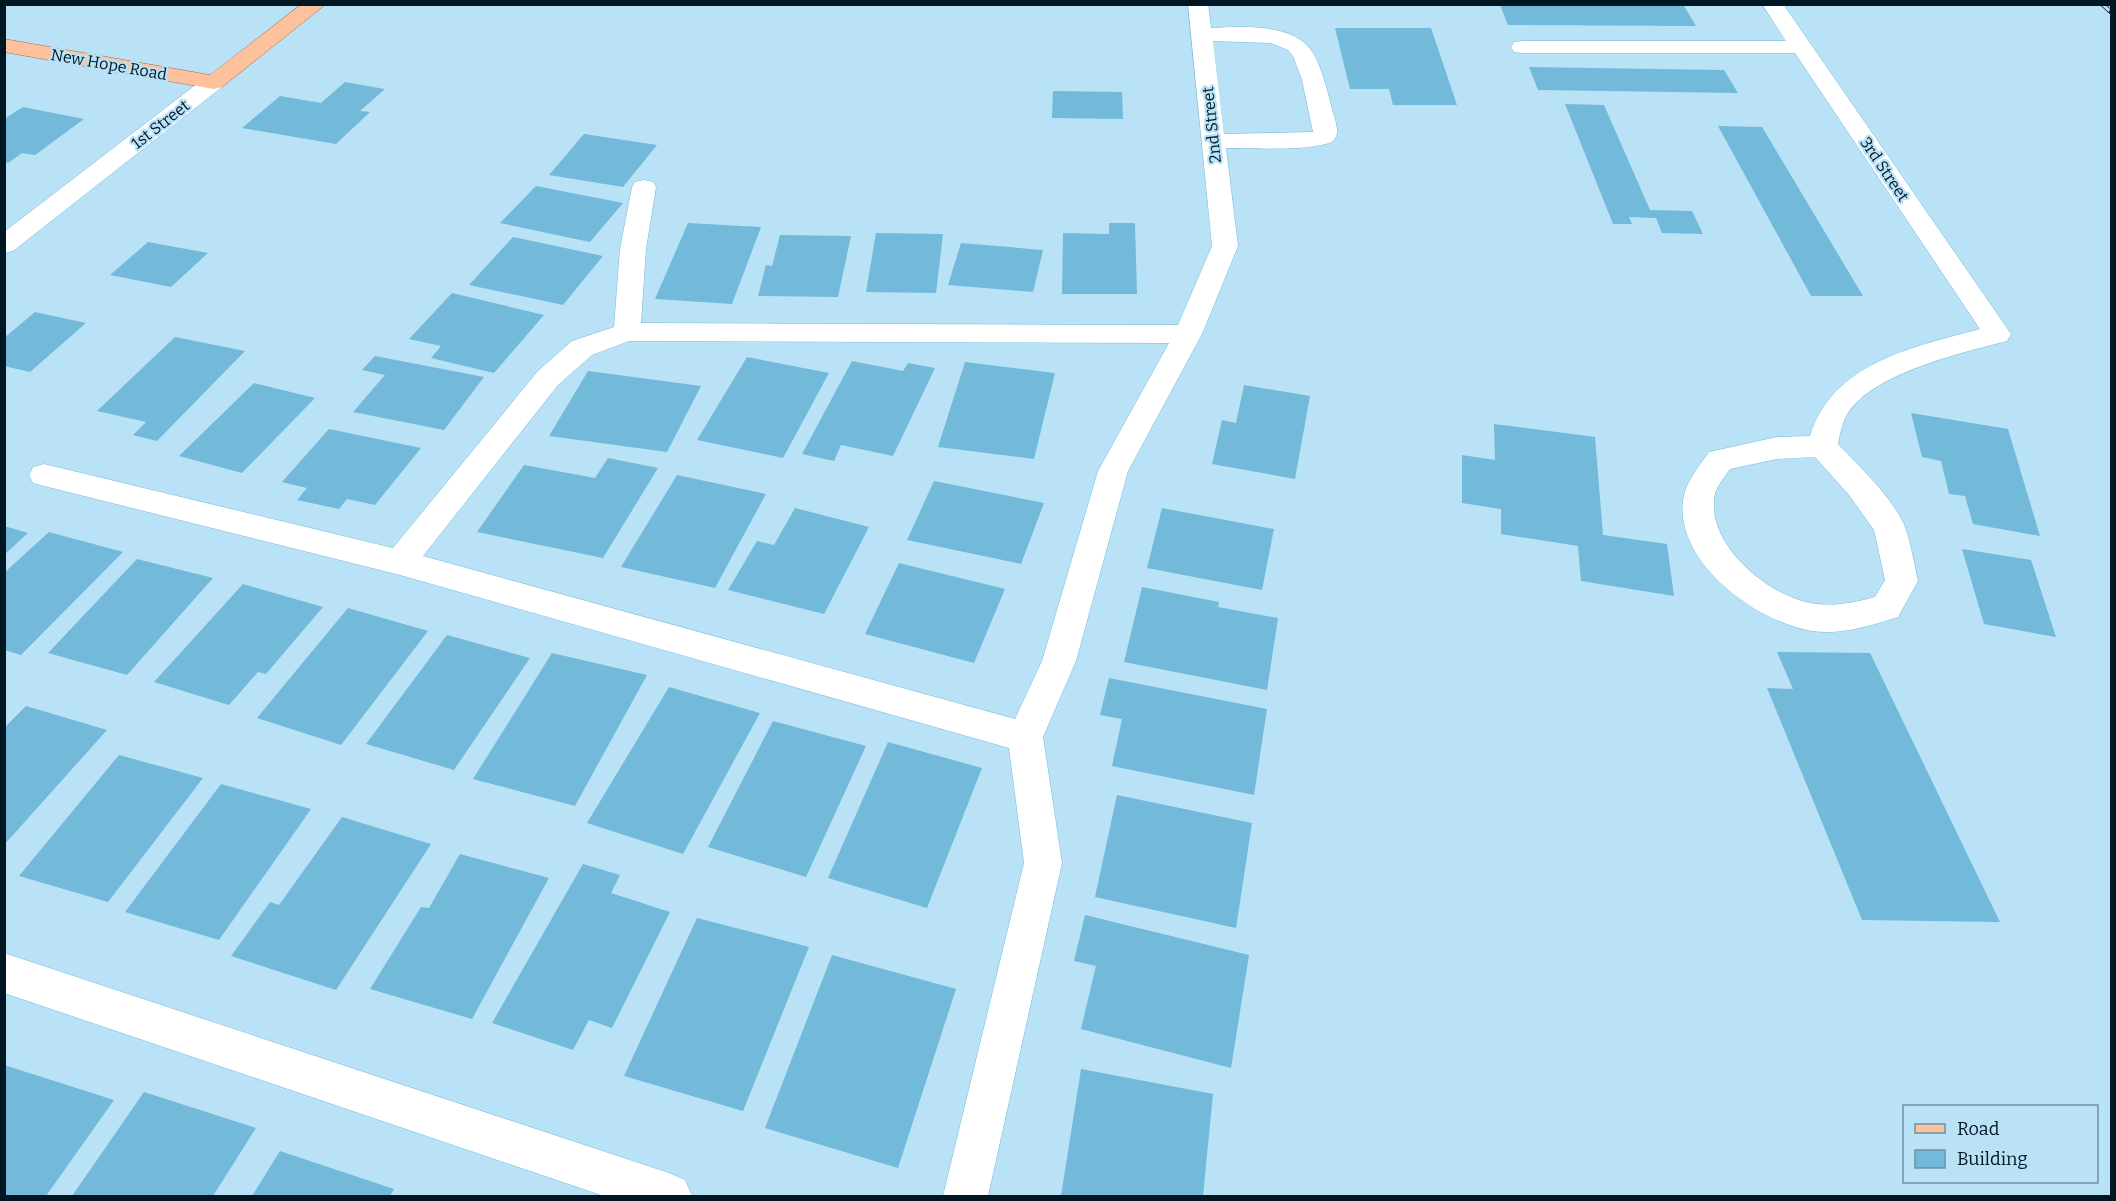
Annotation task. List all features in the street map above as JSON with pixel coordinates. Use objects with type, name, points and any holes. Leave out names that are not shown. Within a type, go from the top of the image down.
[{"type":"main road","name":"1st Street","points":[[214,82],[316,4]]},
{"type":"main road","name":"New Hope Road","points":[[4,45],[214,82]]},
{"type":"street","name":"2nd Street","points":[[1188,334],[1225,246],[1198,4]]},
{"type":"street","name":"3rd Street","points":[[1772,4],[1997,334],[1947,347],[1884,370],[1857,386],[1840,403],[1829,422],[1822,446]]},
{"type":"street","points":[[1201,35],[1264,35],[1290,41],[1302,52],[1325,125],[1325,136],[1313,140],[1213,141]]},
{"type":"street","points":[[1522,47],[1803,47]]},
{"type":"street","name":"1st Street","points":[[4,245],[214,82]]},
{"type":"street","points":[[627,332],[633,249],[644,187]]},
{"type":"street","points":[[400,562],[548,378],[582,348],[627,332],[1188,334],[1113,471],[1059,661],[1025,737],[1043,863],[966,1197]]},
{"type":"street","points":[[1822,446],[1860,487],[1890,527],[1902,580],[1886,607],[1854,618],[1809,617],[1771,602],[1733,576],[1716,555],[1700,526],[1698,500],[1708,476],[1720,460],[1777,448],[1822,446]]},
{"type":"street","points":[[44,475],[400,562],[1025,737]]},
{"type":"street","points":[[4,973],[669,1197]]},
{"type":"building","points":[[1500,5],[1684,6],[1696,26],[1508,25]]},
{"type":"building","points":[[1335,28],[1431,28],[1457,105],[1393,105],[1389,89],[1350,89]]},
{"type":"building","points":[[1529,67],[1724,70],[1738,93],[1538,90]]},
{"type":"building","points":[[345,82],[385,89],[360,111],[370,112],[336,144],[242,128],[280,96],[321,103]]},
{"type":"building","points":[[1053,91],[1122,92],[1123,119],[1052,118]]},
{"type":"building","points":[[1565,104],[1604,105],[1650,210],[1692,211],[1703,234],[1662,233],[1656,218],[1629,217],[1632,224],[1613,224]]},
{"type":"building","points":[[23,107],[84,119],[35,155],[22,153],[8,163],[4,162],[4,119]]},
{"type":"building","points":[[1718,126],[1762,127],[1863,296],[1811,296]]},
{"type":"building","points":[[584,134],[657,145],[623,187],[549,175]]},
{"type":"building","points":[[536,186],[623,203],[590,242],[500,223]]},
{"type":"building","points":[[688,223],[761,227],[732,304],[655,299]]},
{"type":"building","points":[[1109,223],[1135,223],[1137,294],[1062,294],[1063,233],[1109,234]]},
{"type":"building","points":[[876,233],[943,234],[936,293],[866,292]]},
{"type":"building","points":[[780,235],[851,236],[838,297],[758,296],[766,265],[772,266]]},
{"type":"building","points":[[513,237],[603,256],[563,305],[469,285]]},
{"type":"building","points":[[148,242],[208,253],[171,287],[110,275]]},
{"type":"building","points":[[961,243],[1043,250],[1033,292],[948,285]]},
{"type":"building","points":[[452,293],[544,315],[494,373],[431,358],[441,346],[409,339]]},
{"type":"building","points":[[35,312],[86,323],[30,372],[4,366],[4,338]]},
{"type":"building","points":[[175,337],[245,351],[157,441],[133,435],[146,422],[97,411]]},
{"type":"building","points":[[375,356],[484,377],[444,430],[353,412],[385,375],[362,370]]},
{"type":"building","points":[[747,357],[829,373],[783,458],[697,440]]},
{"type":"building","points":[[852,361],[903,371],[908,363],[935,368],[893,456],[841,445],[834,461],[802,454]]},
{"type":"building","points":[[965,362],[1055,373],[1034,459],[938,447]]},
{"type":"building","points":[[588,371],[701,386],[667,452],[549,436]]},
{"type":"building","points":[[254,383],[315,398],[242,473],[179,456]]},
{"type":"building","points":[[1244,385],[1310,396],[1295,479],[1212,464],[1222,420],[1236,423]]},
{"type":"building","points":[[1911,413],[2008,429],[2040,536],[1973,524],[1965,496],[1949,494],[1941,461],[1922,457]]},
{"type":"building","points":[[1494,424],[1595,437],[1603,535],[1667,544],[1674,596],[1581,581],[1578,546],[1501,534],[1501,509],[1462,503],[1462,455],[1495,460]]},
{"type":"building","points":[[329,429],[421,448],[375,505],[347,499],[339,509],[297,500],[307,488],[282,482]]},
{"type":"building","points":[[608,458],[658,468],[603,558],[477,532],[524,465],[595,478]]},
{"type":"building","points":[[677,475],[766,494],[715,588],[621,567]]},
{"type":"building","points":[[934,481],[1044,503],[1021,564],[907,540]]},
{"type":"building","points":[[795,508],[869,527],[824,614],[728,590],[757,541],[774,545]]},
{"type":"building","points":[[1162,508],[1274,529],[1262,590],[1147,568]]},
{"type":"building","points":[[4,526],[28,533],[4,555]]},
{"type":"building","points":[[49,532],[123,552],[21,655],[4,650],[4,573]]},
{"type":"building","points":[[1962,549],[2031,560],[2056,637],[1984,624]]},
{"type":"building","points":[[137,559],[213,578],[127,675],[48,653]]},
{"type":"building","points":[[899,563],[1005,589],[974,663],[865,634]]},
{"type":"building","points":[[243,584],[323,607],[266,674],[258,672],[229,705],[154,682]]},
{"type":"building","points":[[1142,587],[1219,602],[1218,607],[1278,618],[1267,690],[1124,662]]},
{"type":"building","points":[[348,608],[428,631],[341,745],[257,718]]},
{"type":"building","points":[[447,635],[530,658],[454,770],[366,744]]},
{"type":"building","points":[[1777,652],[1870,653],[2000,922],[1862,920],[1767,688],[1793,689]]},
{"type":"building","points":[[552,653],[647,675],[575,806],[473,779]]},
{"type":"building","points":[[1109,678],[1267,709],[1254,795],[1112,766],[1122,719],[1100,715]]},
{"type":"building","points":[[669,687],[760,713],[683,854],[587,823]]},
{"type":"building","points":[[26,706],[107,730],[4,845],[4,728]]},
{"type":"building","points":[[773,721],[866,746],[806,877],[708,847]]},
{"type":"building","points":[[888,742],[982,768],[927,908],[828,878]]},
{"type":"building","points":[[119,755],[203,778],[108,902],[19,876]]},
{"type":"building","points":[[221,784],[311,809],[219,940],[125,912]]},
{"type":"building","points":[[1117,795],[1252,823],[1236,928],[1095,897]]},
{"type":"building","points":[[342,817],[431,844],[336,990],[231,956],[270,902],[279,905]]},
{"type":"building","points":[[460,854],[549,878],[472,1019],[370,989],[421,907],[429,908]]},
{"type":"building","points":[[583,864],[620,875],[611,893],[670,912],[612,1028],[589,1020],[573,1050],[492,1023]]},
{"type":"building","points":[[1085,915],[1249,955],[1231,1068],[1081,1029],[1096,966],[1074,961]]},
{"type":"building","points":[[697,918],[809,947],[743,1111],[624,1076]]},
{"type":"building","points":[[832,955],[956,989],[898,1168],[765,1128]]},
{"type":"building","points":[[4,1065],[114,1100],[46,1196],[4,1196]]},
{"type":"building","points":[[1081,1069],[1213,1094],[1203,1196],[1061,1196]]},
{"type":"building","points":[[144,1092],[256,1128],[213,1196],[72,1196]]},
{"type":"building","points":[[280,1151],[394,1189],[390,1196],[252,1196]]},
{"type":"railway","points":[[2102,4],[2112,13]]}]
